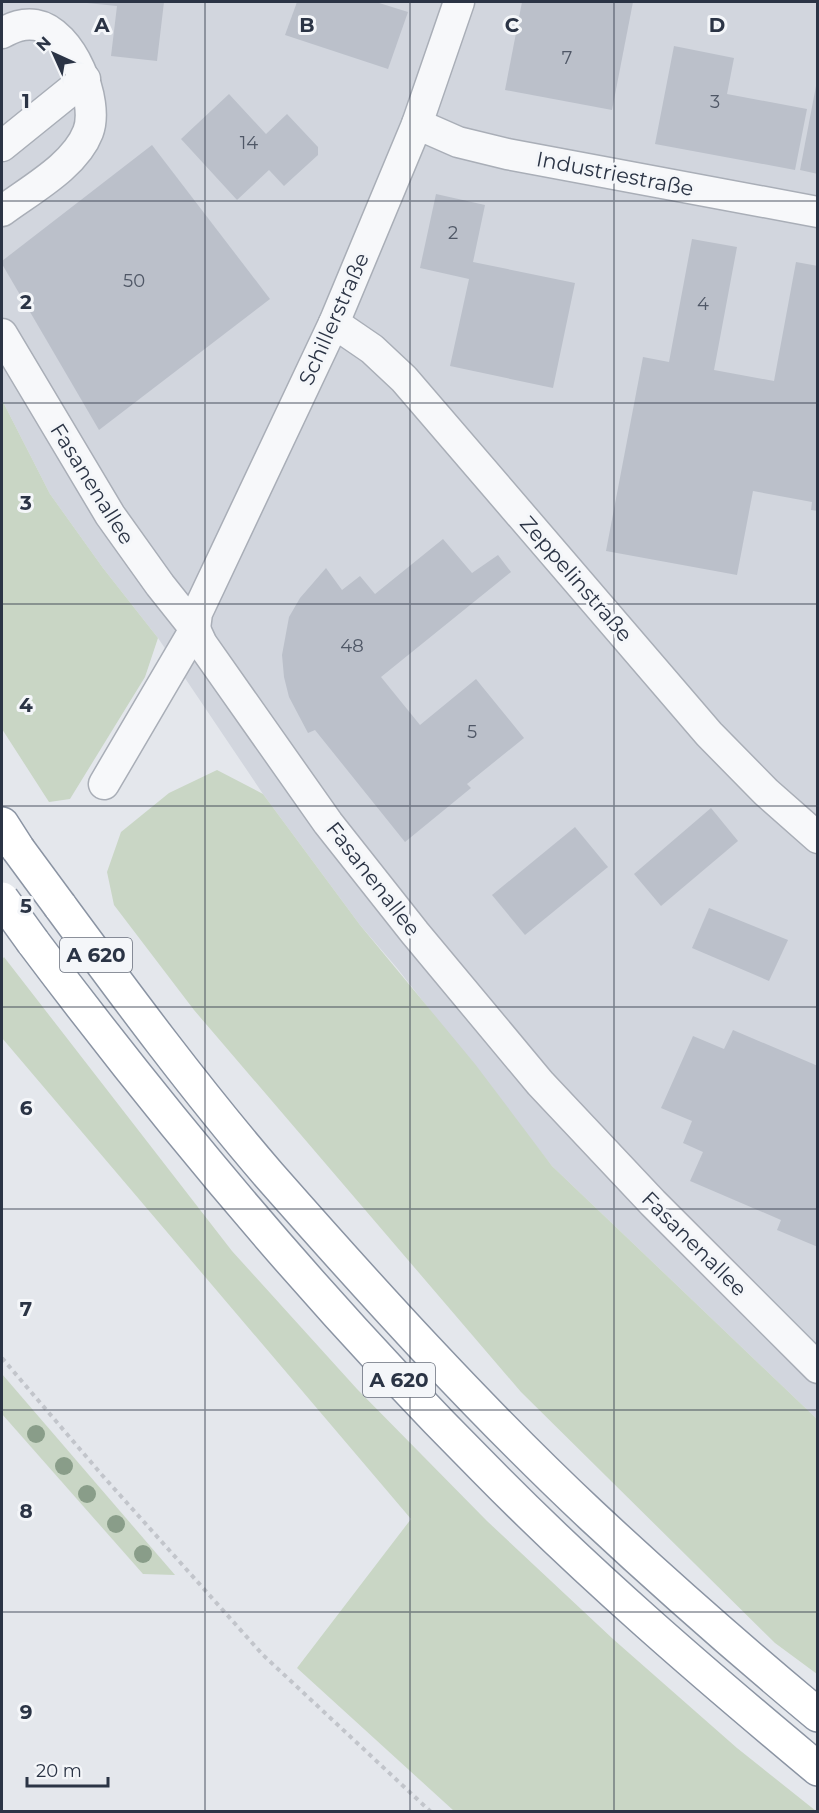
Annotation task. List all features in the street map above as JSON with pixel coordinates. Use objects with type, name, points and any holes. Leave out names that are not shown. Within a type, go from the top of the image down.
[{"type":"highway","name":"A 620","points":[[10,836],[132,1003],[268,1173],[401,1322],[590,1514],[732,1644],[818,1715]]},
{"type":"highway","name":"A 620","points":[[2,899],[102,1033],[230,1191],[371,1351],[485,1469],[571,1553],[706,1676],[818,1769]]},
{"type":"street","name":"Schillerstraße","points":[[104,784],[195,629],[197,613],[334,323],[417,124],[459,2]]},
{"type":"street","points":[[2,33],[14,26],[39,26],[53,34],[72,54],[81,69],[85,79],[90,116],[89,130],[81,147],[67,162],[2,212]]},
{"type":"street","points":[[2,146],[85,79]]},
{"type":"street","name":"Industriestraße","points":[[417,124],[458,142],[507,154],[818,212]]},
{"type":"street","name":"Zeppelinstraße","points":[[334,323],[372,349],[404,379],[709,734],[766,792],[818,837]]},
{"type":"street","name":"Fasanenallee","points":[[2,334],[110,515],[195,629],[202,644],[328,823],[415,933],[540,1083],[653,1203],[818,1368]]},
{"type":"path","points":[[2,1358],[102,1475],[263,1655],[431,1812]]},
{"type":"shaded area","points":[[2,2],[817,2],[817,1419],[552,1166],[397,968],[360,925],[263,794],[158,638],[103,568],[50,494],[2,400]]},
{"type":"green space","points":[[2,400],[50,494],[103,568],[158,638],[145,677],[70,799],[49,802],[2,729]]},
{"type":"green space","points":[[217,770],[263,794],[360,925],[475,1064],[552,1166],[817,1419],[817,1674],[775,1643],[521,1392],[194,1010],[114,905],[107,872],[121,832],[169,793]]},
{"type":"green space","points":[[4,957],[232,1251],[357,1389],[487,1521],[613,1639],[737,1748],[816,1811],[454,1811],[297,1668],[411,1519],[2,1038],[2,960]]},
{"type":"green space","points":[[2,1374],[175,1575],[143,1574],[2,1414]]},
{"type":"building","points":[[87,2],[164,2],[157,61],[111,56],[117,6]]},
{"type":"building","points":[[297,2],[376,2],[408,12],[388,69],[285,35]]},
{"type":"building","points":[[522,2],[633,2],[612,110],[505,90]]},
{"type":"building","points":[[674,46],[734,58],[727,94],[807,109],[795,170],[655,144]]},
{"type":"building","points":[[816,86],[818,86],[818,174],[800,170]]},
{"type":"building","points":[[229,94],[266,134],[287,114],[318,147],[318,155],[284,186],[269,170],[237,200],[181,139]]},
{"type":"building","points":[[152,145],[270,299],[99,430],[2,261]]},
{"type":"building","points":[[436,194],[485,205],[473,262],[575,283],[553,388],[450,366],[469,279],[420,268]]},
{"type":"building","points":[[692,239],[737,247],[714,370],[774,381],[796,262],[818,266],[818,511],[811,510],[812,502],[753,491],[737,575],[606,551],[643,357],[669,362]]},
{"type":"building","points":[[443,539],[472,573],[498,555],[511,572],[381,677],[420,725],[476,679],[524,738],[467,784],[471,788],[405,842],[315,730],[308,733],[289,697],[282,655],[289,617],[300,598],[326,568],[342,590],[360,576],[375,594]]},
{"type":"building","points":[[711,808],[738,841],[661,906],[634,874]]},
{"type":"building","points":[[575,827],[608,867],[525,935],[492,895]]},
{"type":"building","points":[[709,908],[788,940],[769,981],[692,948]]},
{"type":"building","points":[[733,1030],[818,1066],[818,1247],[777,1230],[781,1220],[690,1181],[703,1152],[683,1143],[692,1121],[661,1108],[693,1036],[724,1049]]}]
